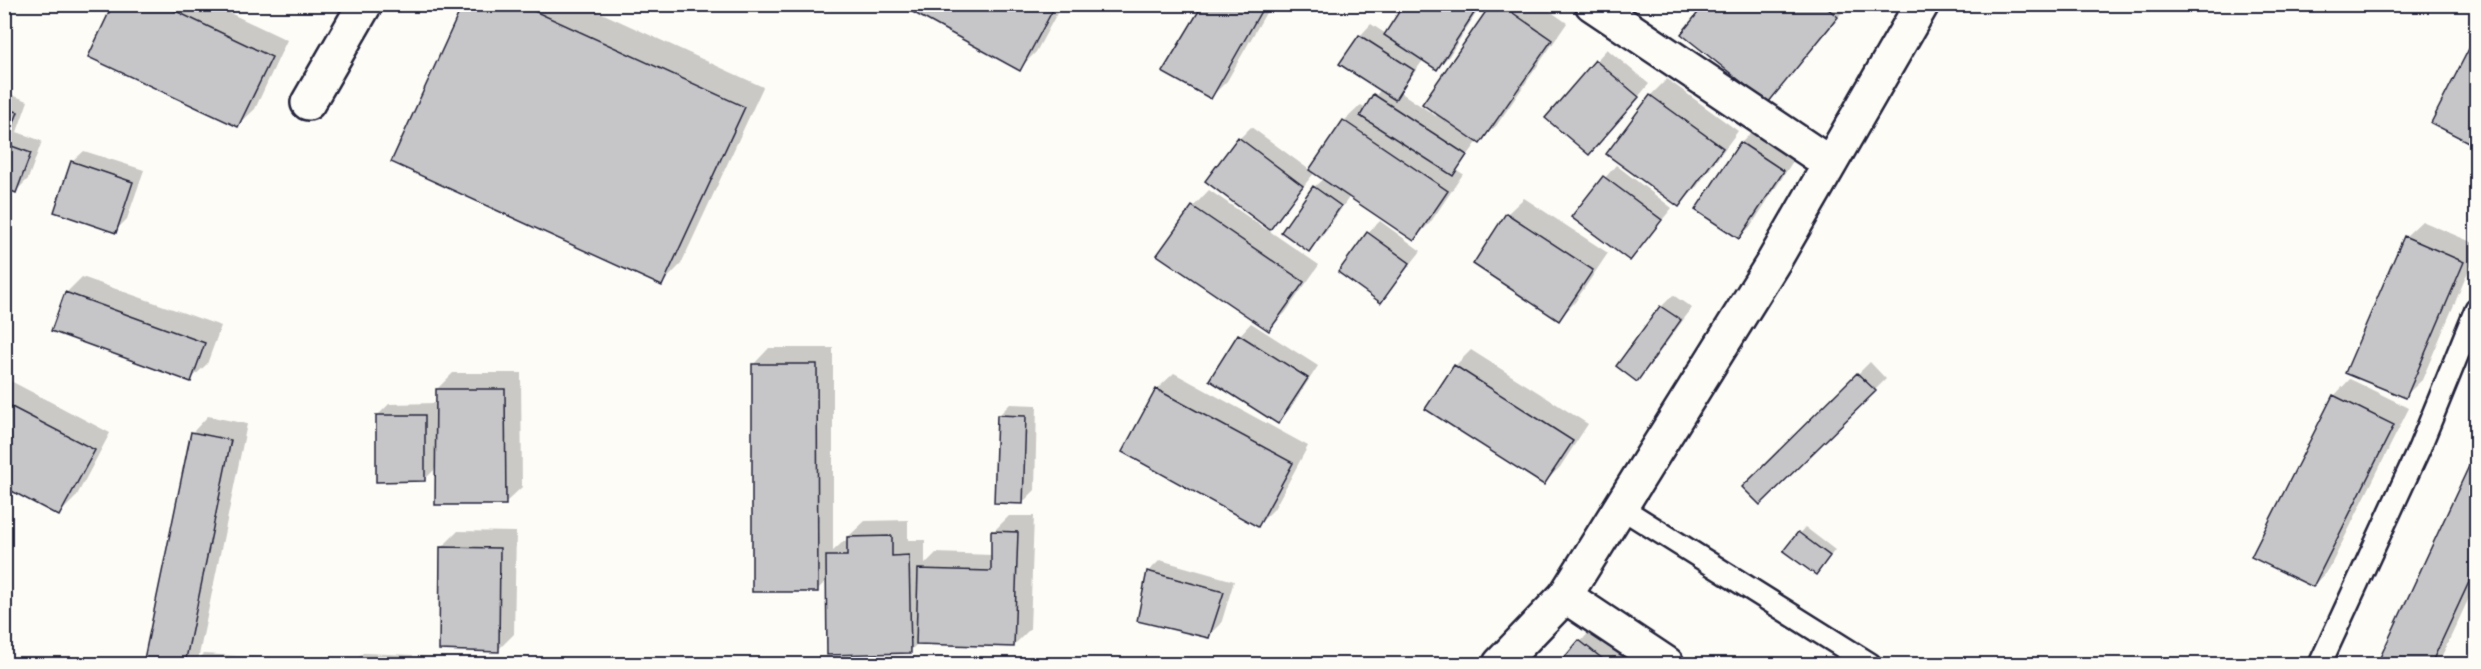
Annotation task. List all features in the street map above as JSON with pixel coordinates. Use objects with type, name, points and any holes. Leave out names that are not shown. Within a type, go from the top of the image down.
[{"type":"street","points":[[308,103],[365,4]]},
{"type":"street","points":[[1592,4],[1829,163]]},
{"type":"street","points":[[1500,664],[1565,596],[1774,261],[1922,4]]},
{"type":"street","points":[[1565,596],[1667,664]]},
{"type":"lane","points":[[2320,664],[2419,449],[2476,309]]},
{"type":"lane","points":[[1620,507],[1870,664]]},
{"type":"building","points":[[113,4],[161,4],[272,57],[238,127],[88,57]]},
{"type":"building","points":[[463,4],[519,4],[745,107],[662,286],[391,162]]},
{"type":"building","points":[[898,4],[1056,4],[1020,71]]},
{"type":"building","points":[[1203,4],[1265,4],[1211,99],[1162,72]]},
{"type":"building","points":[[1404,4],[1480,4],[1437,70],[1384,35]]},
{"type":"building","points":[[1491,4],[1500,4],[1552,40],[1480,144],[1422,104]]},
{"type":"building","points":[[1705,4],[1822,4],[1838,17],[1768,103],[1681,34]]},
{"type":"building","points":[[1359,35],[1414,70],[1395,100],[1339,64]]},
{"type":"building","points":[[2476,35],[2476,146],[2431,123]]},
{"type":"building","points":[[1595,60],[1639,97],[1589,155],[1545,118]]},
{"type":"building","points":[[1373,94],[1467,155],[1453,176],[1360,116]]},
{"type":"building","points":[[1650,95],[1723,148],[1679,207],[1606,154]]},
{"type":"building","points":[[4,108],[18,112],[6,144],[31,153],[16,193],[4,188]]},
{"type":"building","points":[[1343,120],[1448,191],[1414,241],[1309,170]]},
{"type":"building","points":[[1238,137],[1303,186],[1270,230],[1205,181]]},
{"type":"building","points":[[1740,142],[1784,171],[1739,239],[1695,210]]},
{"type":"building","points":[[71,161],[133,182],[116,233],[54,212]]},
{"type":"building","points":[[1603,176],[1662,220],[1630,261],[1571,217]]},
{"type":"building","points":[[1313,186],[1341,206],[1309,252],[1281,232]]},
{"type":"building","points":[[1192,206],[1304,282],[1269,331],[1157,255]]},
{"type":"building","points":[[1506,213],[1593,270],[1559,321],[1473,264]]},
{"type":"building","points":[[1367,232],[1410,263],[1381,303],[1338,272]]},
{"type":"building","points":[[2404,236],[2464,262],[2406,398],[2345,373]]},
{"type":"building","points":[[65,292],[205,343],[191,382],[51,331]]},
{"type":"building","points":[[1660,306],[1681,320],[1637,382],[1616,366]]},
{"type":"building","points":[[1238,334],[1308,378],[1278,424],[1209,380]]},
{"type":"building","points":[[752,364],[817,364],[818,592],[752,592]]},
{"type":"building","points":[[1454,365],[1573,441],[1544,485],[1425,409]]},
{"type":"building","points":[[1857,373],[1876,391],[1760,505],[1742,487]]},
{"type":"building","points":[[436,389],[505,389],[506,505],[435,505]]},
{"type":"building","points":[[1156,389],[1293,463],[1258,527],[1122,452]]},
{"type":"building","points":[[2333,395],[2394,425],[2313,587],[2251,557]]},
{"type":"building","points":[[4,403],[95,450],[59,516],[4,487]]},
{"type":"building","points":[[376,415],[425,415],[425,481],[376,482]]},
{"type":"building","points":[[997,415],[1026,416],[1023,504],[994,503]]},
{"type":"building","points":[[191,432],[231,440],[185,664],[143,664]]},
{"type":"building","points":[[2476,451],[2476,567],[2431,664],[2377,664]]},
{"type":"building","points":[[991,531],[1018,532],[1014,647],[916,644],[918,569],[991,571]]},
{"type":"building","points":[[1798,532],[1830,556],[1816,575],[1783,551]]},
{"type":"building","points":[[892,536],[892,556],[909,555],[911,653],[827,655],[826,556],[847,556],[847,537]]},
{"type":"building","points":[[440,547],[500,548],[499,652],[439,650]]},
{"type":"building","points":[[1147,571],[1224,592],[1209,638],[1137,621]]},
{"type":"building","points":[[1579,640],[1609,664],[1559,664]]}]
